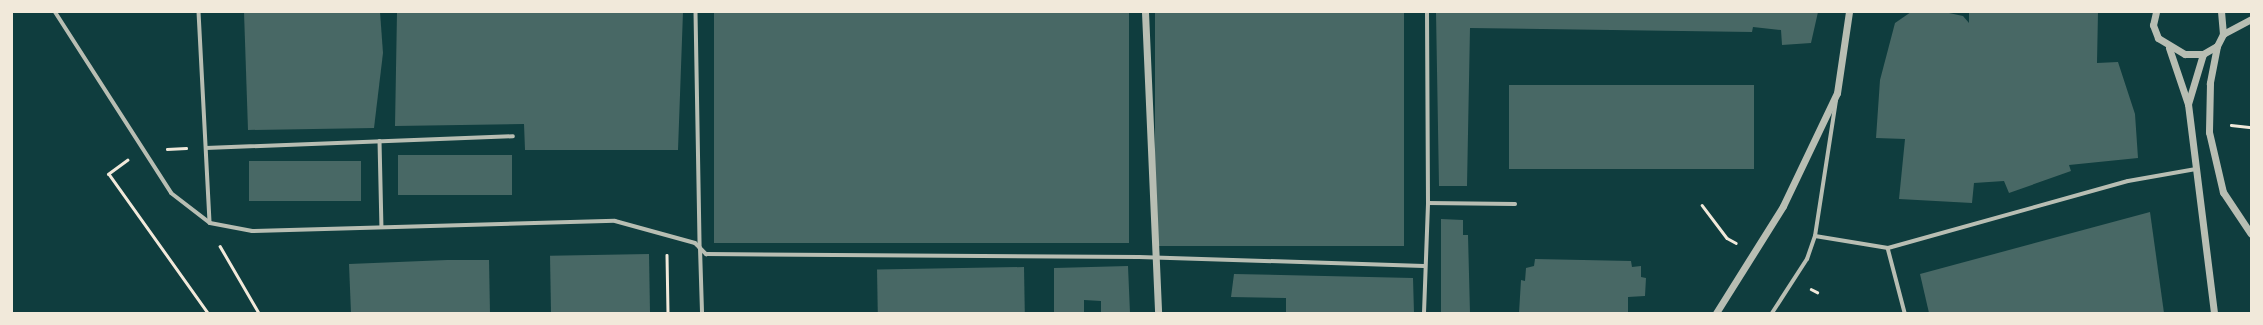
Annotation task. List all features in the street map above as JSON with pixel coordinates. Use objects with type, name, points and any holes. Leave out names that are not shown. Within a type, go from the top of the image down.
[{"type":"street","points":[[55,12],[171,193],[210,223],[252,231],[615,221],[666,237],[695,243],[706,254],[1156,257],[1424,266]]},
{"type":"street","points":[[199,12],[210,223]]},
{"type":"street","points":[[696,12],[702,313]]},
{"type":"street","points":[[1145,12],[1158,313]]},
{"type":"street","points":[[1424,313],[1424,266],[1428,203],[1427,12]]},
{"type":"street","points":[[1772,313],[1807,259],[1815,236],[1849,12]]},
{"type":"street","points":[[2156,12],[2153,25],[2158,38],[2169,48],[2185,54],[2203,54],[2217,46]]},
{"type":"street","points":[[2220,12],[2223,34],[2217,46],[2210,83],[2209,132],[2223,192],[2251,234]]},
{"type":"street","points":[[2223,34],[2251,20]]},
{"type":"street","points":[[2169,48],[2188,104],[2214,313]]},
{"type":"street","points":[[2188,104],[2203,54]]},
{"type":"street","points":[[1716,313],[1783,206],[1837,93]]},
{"type":"street","points":[[206,148],[513,136]]},
{"type":"street","points":[[380,141],[382,228]]},
{"type":"street","points":[[1815,236],[1888,248],[2128,181],[2196,169]]},
{"type":"street","points":[[1428,203],[1515,204]]},
{"type":"street","points":[[1888,248],[1906,313]]},
{"type":"path","points":[[210,223],[222,250],[259,313]]},
{"type":"path","points":[[666,237],[668,313]]},
{"type":"building","points":[[244,12],[380,12],[383,53],[374,128],[248,130]]},
{"type":"building","points":[[397,12],[683,12],[678,150],[525,150],[524,124],[395,126]]},
{"type":"building","points":[[714,12],[1129,12],[1129,243],[714,243]]},
{"type":"building","points":[[1155,12],[1404,12],[1404,246],[1155,246]]},
{"type":"building","points":[[1436,12],[1818,12],[1811,43],[1782,45],[1781,30],[1753,27],[1752,32],[1470,28],[1467,186],[1439,186]]},
{"type":"building","points":[[1911,12],[1949,13],[1963,16],[1969,23],[1969,12],[2098,12],[2097,63],[2118,62],[2135,114],[2138,158],[2069,165],[2071,171],[2009,193],[2004,181],[1974,183],[1972,203],[1899,199],[1905,139],[1876,138],[1880,80],[1895,23]]},
{"type":"building","points":[[1509,85],[1754,85],[1754,169],[1509,169]]},
{"type":"building","points":[[398,155],[512,155],[512,195],[398,195]]},
{"type":"building","points":[[249,161],[361,161],[361,201],[249,201]]},
{"type":"building","points":[[2150,212],[2164,313],[1929,313],[1920,274]]},
{"type":"building","points":[[1441,219],[1463,220],[1463,235],[1468,235],[1470,313],[1441,313]]},
{"type":"building","points":[[649,254],[650,313],[551,313],[550,256]]},
{"type":"building","points":[[1535,259],[1631,261],[1632,267],[1641,266],[1641,277],[1646,278],[1645,296],[1628,297],[1628,313],[1519,313],[1521,280],[1525,281],[1526,268],[1534,266]]},
{"type":"building","points":[[489,260],[490,313],[351,313],[349,264]]},
{"type":"building","points":[[1128,266],[1130,313],[1101,313],[1101,301],[1084,300],[1084,313],[1054,313],[1054,268]]},
{"type":"building","points":[[1024,267],[1025,313],[878,313],[877,270]]},
{"type":"building","points":[[1234,274],[1413,278],[1414,313],[1286,313],[1286,298],[1231,297]]}]
